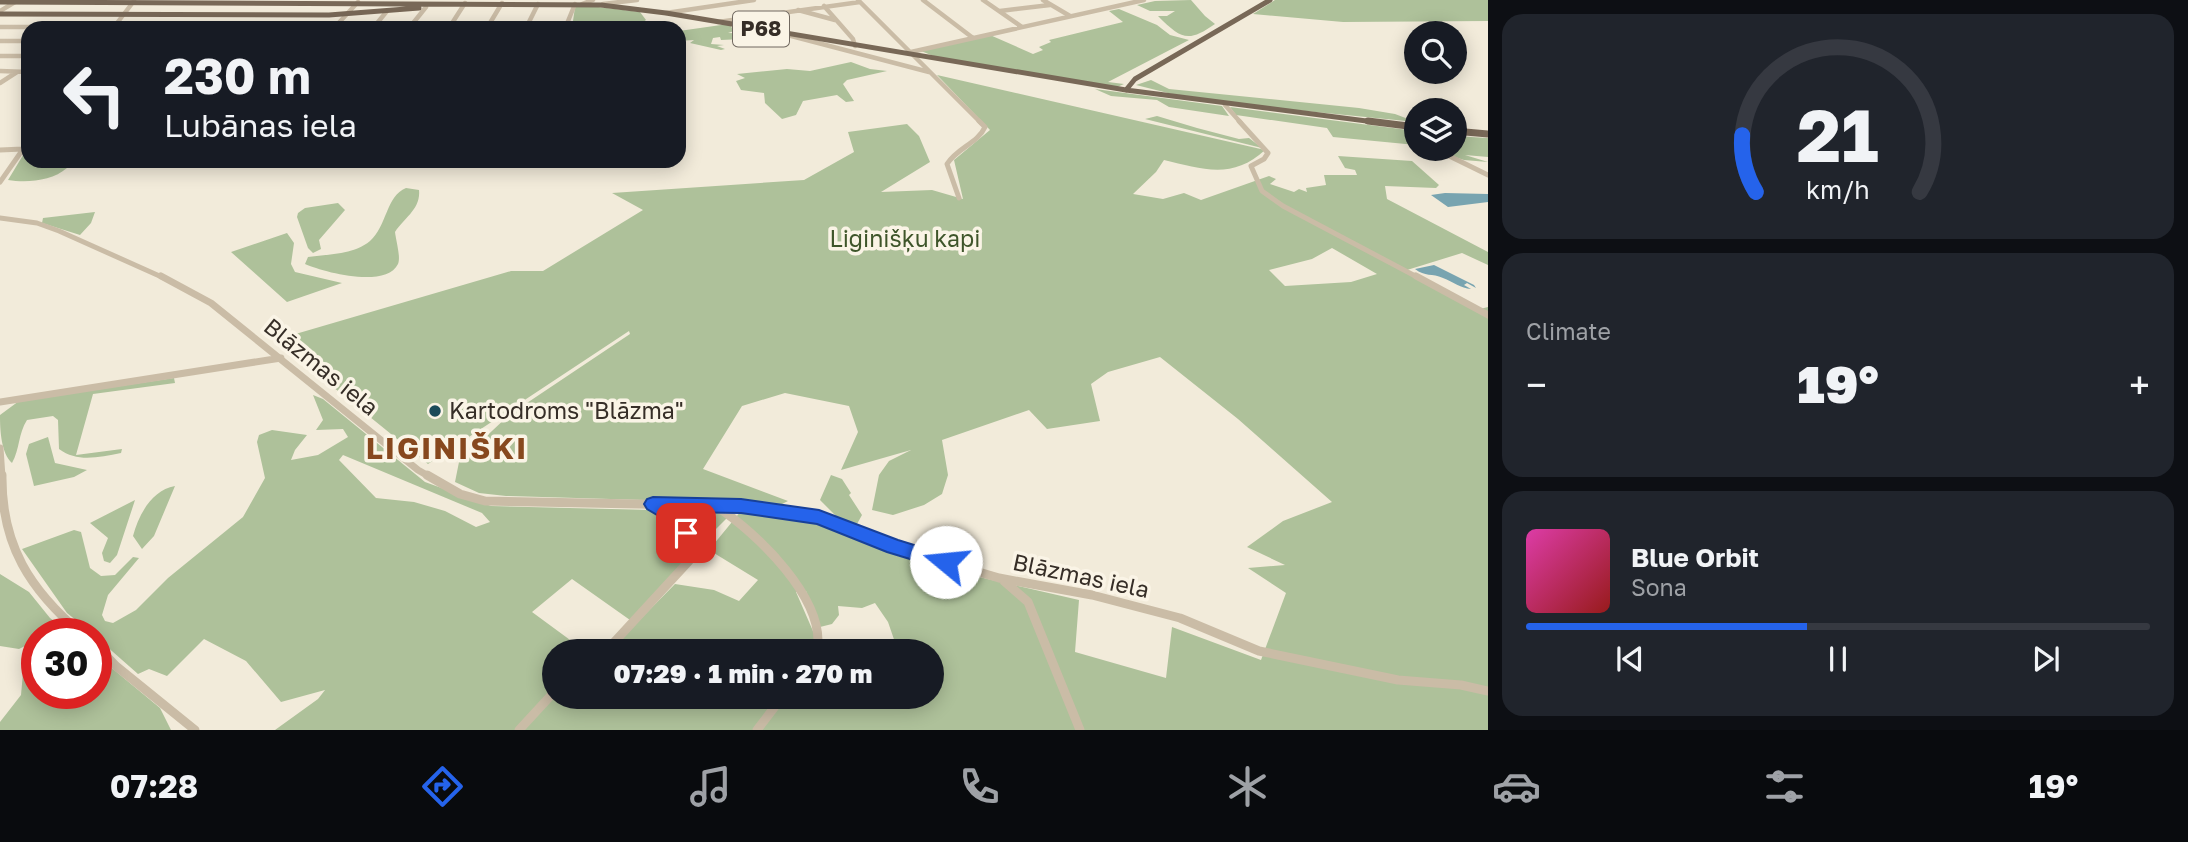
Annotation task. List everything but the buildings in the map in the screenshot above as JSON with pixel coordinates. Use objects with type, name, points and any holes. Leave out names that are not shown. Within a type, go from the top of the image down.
[{"type":"main road","points":[[1126,90],[1135,79],[1270,0]]},
{"type":"main road","name":"P68","points":[[0,2],[601,5],[666,13],[1225,105],[1404,126]]},
{"type":"main road","name":"P68","points":[[0,12],[347,14],[464,3]]},
{"type":"main road","points":[[1467,132],[1488,134]]},
{"type":"street","points":[[582,4],[593,0]]},
{"type":"street","points":[[601,5],[636,0]]},
{"type":"street","points":[[633,8],[629,4],[636,0]]},
{"type":"street","points":[[666,13],[754,0]]},
{"type":"street","points":[[923,0],[973,38]]},
{"type":"street","points":[[983,0],[1022,27]]},
{"type":"street","points":[[1043,0],[1070,16]]},
{"type":"street","points":[[1107,0],[1117,6]]},
{"type":"street","points":[[915,55],[973,38],[1144,0]]},
{"type":"street","points":[[119,21],[134,1]]},
{"type":"street","points":[[718,22],[859,1],[985,127],[982,136],[959,147],[947,164],[959,198]]},
{"type":"street","points":[[0,12],[15,2]]},
{"type":"street","points":[[342,21],[358,2]]},
{"type":"street","points":[[453,21],[464,3]]},
{"type":"street","points":[[491,21],[502,3]]},
{"type":"street","points":[[530,21],[538,4]]},
{"type":"street","points":[[567,21],[575,4]]},
{"type":"street","points":[[1000,11],[1050,5]]},
{"type":"street","points":[[824,6],[853,39],[855,46]]},
{"type":"street","points":[[415,21],[426,7]]},
{"type":"street","points":[[797,10],[804,13]]},
{"type":"street","points":[[378,21],[387,11]]},
{"type":"street","points":[[790,11],[835,20]]},
{"type":"street","points":[[0,27],[21,27]]},
{"type":"street","points":[[776,32],[930,72]]},
{"type":"street","points":[[0,41],[21,41]]},
{"type":"street","points":[[0,56],[21,56]]},
{"type":"street","points":[[0,71],[18,72]]},
{"type":"street","points":[[0,83],[18,72]]},
{"type":"street","points":[[1225,105],[1268,153],[1264,159],[1251,166],[1259,186],[1267,195],[1317,225],[1488,316]]},
{"type":"street","points":[[0,150],[21,149]]},
{"type":"street","points":[[0,182],[21,152]]},
{"type":"street","points":[[1459,161],[1488,176]]},
{"type":"street","name":"Blāzmas iela","points":[[0,218],[37,223],[59,231],[153,273],[211,303],[418,470],[460,494],[485,500],[784,510],[819,517],[894,547],[999,578],[1092,595],[1180,618],[1259,651],[1398,680],[1461,685],[1488,691]]},
{"type":"street","points":[[0,402],[281,358]]},
{"type":"street","points":[[0,448],[2,507],[6,527],[23,565],[61,618]]},
{"type":"street","points":[[617,639],[689,561],[692,550],[686,533],[668,513],[653,504]]},
{"type":"street","points":[[716,506],[770,549],[806,603],[818,639]]},
{"type":"street","points":[[999,578],[1014,587],[1028,602],[1080,730]]},
{"type":"street","points":[[112,662],[195,730]]},
{"type":"street","points":[[519,730],[542,705]]},
{"type":"street","points":[[757,730],[772,709]]},
{"type":"green space","points":[[1191,0],[1215,24],[1191,36],[1179,34],[1158,16],[1167,16],[1175,11],[1150,11],[1137,5],[1155,1]]},
{"type":"green space","points":[[1275,0],[1488,0],[1488,21],[1343,22],[1253,14]]},
{"type":"green space","points":[[590,6],[640,12],[646,20],[573,21],[575,7]]},
{"type":"green space","points":[[1119,9],[1157,25],[1170,35],[1189,40],[1108,82],[1124,84],[1117,87],[936,57],[921,51],[990,35],[1033,54],[1043,50],[1039,47],[1051,42],[1049,40],[1123,22],[1109,11]]},
{"type":"green space","points":[[730,25],[734,31],[728,33],[769,34],[767,37],[733,40],[713,38],[711,44],[724,45],[717,46],[725,49],[721,50],[690,43],[694,40],[686,41],[686,30]]},
{"type":"green space","points":[[851,62],[870,69],[887,71],[847,80],[843,84],[854,101],[846,102],[837,95],[803,101],[796,115],[782,119],[765,103],[764,93],[741,90],[736,81],[745,78],[737,74],[787,69],[810,71]]},
{"type":"green space","name":"Liginišķu kapi","points":[[937,75],[1265,150],[1253,159],[1229,169],[1204,169],[1164,160],[1156,172],[1133,194],[1163,199],[1184,193],[1201,200],[1269,176],[1276,179],[1270,184],[1294,192],[1299,189],[1307,192],[1306,188],[1326,185],[1324,175],[1357,175],[1355,170],[1345,168],[1338,156],[1412,161],[1439,185],[1436,188],[1385,186],[1387,199],[1488,252],[1488,265],[1462,253],[1407,270],[1480,309],[1488,307],[1488,730],[275,730],[318,699],[325,690],[281,702],[246,661],[204,639],[167,676],[149,669],[138,674],[112,651],[112,623],[136,610],[168,578],[243,517],[265,478],[257,442],[259,435],[272,430],[307,435],[291,460],[318,455],[348,437],[343,429],[316,430],[323,420],[313,395],[323,399],[425,482],[491,506],[652,510],[678,530],[686,552],[685,561],[630,620],[572,579],[532,612],[569,639],[542,639],[542,709],[944,709],[944,639],[894,639],[888,622],[875,603],[862,608],[838,606],[839,615],[832,624],[820,627],[806,591],[796,592],[816,639],[621,639],[675,584],[714,590],[739,601],[758,580],[709,550],[741,511],[828,524],[903,555],[979,577],[1079,600],[1075,652],[1166,678],[1172,627],[1261,660],[1286,593],[1248,568],[1285,565],[1247,547],[1283,521],[1332,502],[1238,419],[1160,357],[1108,372],[1091,384],[1100,421],[1047,429],[1029,410],[942,440],[948,475],[942,494],[924,505],[893,515],[872,510],[879,475],[889,461],[911,450],[841,470],[858,432],[849,406],[785,393],[742,406],[703,469],[788,501],[782,504],[506,496],[479,493],[455,482],[459,462],[509,415],[630,334],[629,331],[428,464],[275,340],[511,271],[543,271],[643,210],[612,193],[804,180],[854,152],[848,132],[907,124],[919,136],[930,162],[881,192],[932,190],[963,199],[954,160],[990,130]],"holes":[[[1332,248],[1377,274],[1351,282],[1285,286],[1269,270],[1312,259]],[[343,455],[482,513],[490,522],[476,527],[445,511],[414,502],[376,498],[339,460]]]},
{"type":"green space","points":[[1151,80],[1169,89],[1359,108],[1395,114],[1404,117],[1404,121],[1172,94],[1136,85]]},
{"type":"green space","points":[[1095,89],[1222,106],[1229,116],[1169,107],[1157,100],[1111,96]]},
{"type":"green space","points":[[1230,107],[1404,129],[1404,144],[1333,137],[1327,128],[1236,115]]},
{"type":"green space","points":[[1157,116],[1239,139],[1249,138],[1262,148],[1145,119]]},
{"type":"green space","points":[[1467,137],[1488,138],[1488,157],[1467,155]]},
{"type":"green space","points":[[1467,156],[1488,162],[1467,160]]},
{"type":"green space","points":[[21,159],[21,168],[67,168],[54,176],[39,180],[8,180]]},
{"type":"green space","points":[[406,188],[419,190],[419,197],[415,208],[395,232],[399,261],[391,272],[381,276],[354,276],[305,264],[308,257],[348,251],[370,241],[380,228],[394,198]]},
{"type":"green space","points":[[338,203],[345,210],[319,240],[321,249],[313,253],[308,248],[298,213],[305,208]]},
{"type":"green space","points":[[95,212],[91,223],[80,235],[42,223],[43,218]]},
{"type":"green space","points":[[287,233],[294,243],[291,264],[295,272],[342,283],[287,302],[231,252]]},
{"type":"green space","points":[[174,378],[175,383],[93,394],[76,455],[122,449],[121,453],[89,458],[66,453],[59,449],[58,420],[53,416],[27,420],[12,463],[5,453],[0,415],[19,401]]},
{"type":"green space","points":[[48,437],[55,463],[87,470],[74,477],[34,486],[26,454],[29,444]]},
{"type":"green space","points":[[831,475],[842,479],[851,493],[849,495],[862,515],[857,524],[839,519],[820,500]]},
{"type":"green space","points":[[175,486],[154,536],[142,549],[133,536],[139,519],[153,498]]},
{"type":"green space","points":[[135,500],[117,555],[110,563],[104,561],[102,553],[108,538],[90,523]]},
{"type":"green space","points":[[719,510],[728,517],[698,547],[671,512]]},
{"type":"green space","points":[[74,530],[81,532],[90,568],[101,576],[115,575],[133,557],[139,558],[108,595],[104,618],[73,618],[67,613],[22,549]]},
{"type":"green space","points":[[0,574],[29,592],[50,618],[21,618],[21,648],[0,646]]},
{"type":"green space","points":[[112,668],[160,708],[171,730],[0,730],[0,722],[21,695],[21,709],[112,709]]},
{"type":"water","points":[[1488,194],[1488,202],[1448,207],[1431,195]]},
{"type":"water","points":[[1434,265],[1474,285],[1476,288],[1467,283],[1464,285],[1471,289],[1464,287],[1415,269]]},
{"type":"place","name":"Kartodroms \"Blāzma\"","points":[[435,411]]},
{"type":"district","name":"LIGINIŠKI","points":[[447,449]]},
{"type":"route","points":[[686,533],[668,513],[653,504],[784,510],[819,517],[894,547],[946,562]]}]
